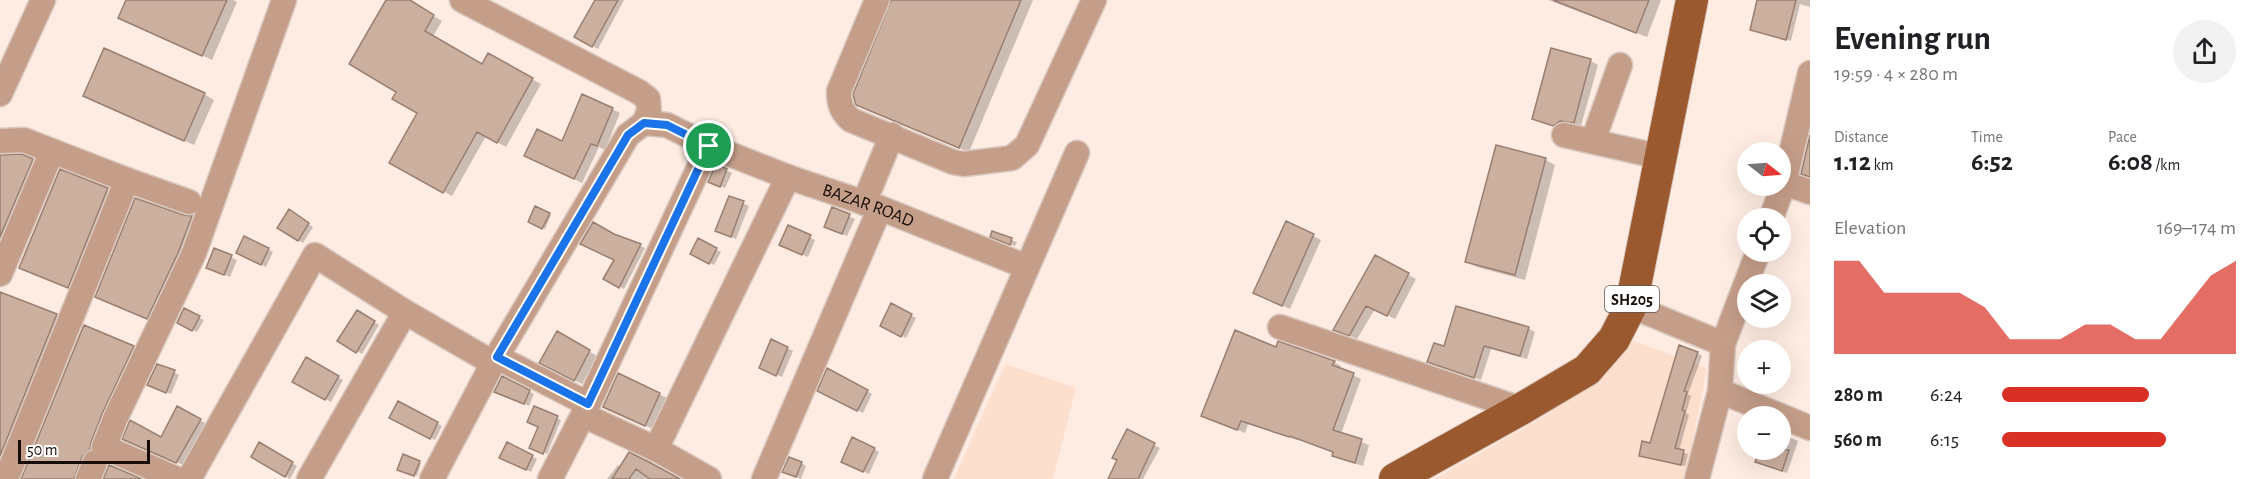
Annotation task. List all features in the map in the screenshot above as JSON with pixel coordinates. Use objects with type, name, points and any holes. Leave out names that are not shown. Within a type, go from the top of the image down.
[{"type":"main road","name":"SH205","points":[[1395,479],[1521,409],[1587,369],[1614,339],[1631,306],[1692,0]]},
{"type":"street","points":[[0,94],[43,0]]},
{"type":"street","points":[[177,479],[104,447],[194,253],[284,0]]},
{"type":"street","points":[[432,479],[495,360],[628,135],[644,123],[649,111],[648,99],[639,92],[462,0]]},
{"type":"street","points":[[877,0],[839,91],[839,104],[843,113],[850,120],[964,165],[1012,158],[1027,145],[1094,0]]},
{"type":"street","points":[[1593,141],[1620,65]]},
{"type":"street","points":[[1791,153],[1810,73]]},
{"type":"street","name":"BAZAR ROAD","points":[[644,123],[667,125],[709,146],[788,177],[872,205],[1027,267]]},
{"type":"street","points":[[764,479],[872,205],[892,135]]},
{"type":"street","points":[[1564,135],[1661,157]]},
{"type":"street","points":[[0,141],[24,140],[189,202]]},
{"type":"street","points":[[550,479],[586,409],[709,146]]},
{"type":"street","points":[[0,274],[52,151]]},
{"type":"street","points":[[935,479],[1077,153]]},
{"type":"street","points":[[656,449],[788,177]]},
{"type":"street","points":[[6,479],[127,180]]},
{"type":"street","points":[[1791,185],[1810,192]]},
{"type":"street","points":[[189,479],[315,255],[405,312],[586,409],[709,479]]},
{"type":"street","points":[[1697,479],[1720,391],[1723,344],[1754,262]]},
{"type":"street","points":[[1631,306],[1723,344]]},
{"type":"street","points":[[309,479],[405,312]]},
{"type":"street","points":[[1280,327],[1521,409]]},
{"type":"street","points":[[1720,391],[1810,428]]},
{"type":"shaded area","points":[[1631,340],[1707,368],[1685,479],[1434,479],[1550,413]]},
{"type":"shaded area","points":[[1005,364],[1076,388],[1053,479],[954,479]]},
{"type":"building","points":[[126,0],[227,0],[202,56],[118,18]]},
{"type":"building","points":[[386,0],[410,0],[434,15],[425,31],[482,64],[488,53],[533,78],[497,143],[477,132],[443,193],[389,163],[417,113],[392,99],[396,92],[349,64]]},
{"type":"building","points":[[595,0],[618,0],[592,47],[574,37]]},
{"type":"building","points":[[891,0],[1021,0],[959,148],[856,105],[853,94]]},
{"type":"building","points":[[1553,0],[1649,0],[1636,33]]},
{"type":"building","points":[[1757,0],[1796,0],[1786,40],[1750,30]]},
{"type":"building","points":[[104,48],[205,93],[184,141],[83,96]]},
{"type":"building","points":[[1551,48],[1591,59],[1574,123],[1560,121],[1553,126],[1532,119]]},
{"type":"building","points":[[582,94],[613,108],[597,146],[591,144],[574,179],[524,156],[537,129],[562,141]]},
{"type":"building","points":[[1810,135],[1810,177],[1801,174]]},
{"type":"building","points":[[1496,145],[1546,158],[1515,275],[1465,262]]},
{"type":"building","points":[[22,154],[33,159],[0,237],[0,155]]},
{"type":"building","points":[[716,164],[727,169],[720,187],[708,182]]},
{"type":"building","points":[[60,169],[108,188],[68,288],[19,268]]},
{"type":"building","points":[[729,196],[744,201],[731,237],[715,231]]},
{"type":"building","points":[[135,198],[192,216],[178,253],[147,319],[95,297]]},
{"type":"building","points":[[535,206],[550,213],[542,229],[528,222]]},
{"type":"building","points":[[832,207],[850,214],[842,234],[824,227]]},
{"type":"building","points":[[289,209],[309,223],[298,241],[277,228]]},
{"type":"building","points":[[1286,221],[1314,234],[1282,306],[1253,293]]},
{"type":"building","points":[[593,222],[614,234],[641,244],[619,288],[603,279],[614,260],[580,244]]},
{"type":"building","points":[[788,225],[811,235],[802,255],[779,245]]},
{"type":"building","points":[[992,231],[1012,238],[1010,245],[990,237]]},
{"type":"building","points":[[244,236],[269,248],[261,265],[236,253]]},
{"type":"building","points":[[698,238],[717,248],[709,264],[690,254]]},
{"type":"building","points":[[214,248],[232,255],[224,275],[206,268]]},
{"type":"building","points":[[1375,255],[1409,273],[1387,316],[1366,306],[1349,336],[1333,330]]},
{"type":"building","points":[[0,292],[57,314],[0,456]]},
{"type":"building","points":[[891,303],[912,314],[901,337],[880,326]]},
{"type":"building","points":[[1456,306],[1529,327],[1520,356],[1484,346],[1474,378],[1427,362],[1434,343],[1444,346]]},
{"type":"building","points":[[184,308],[200,316],[192,331],[177,323]]},
{"type":"building","points":[[357,310],[375,321],[356,353],[337,341]]},
{"type":"building","points":[[84,325],[134,346],[103,412],[90,449],[82,457],[74,479],[21,479]]},
{"type":"building","points":[[1235,330],[1276,347],[1278,341],[1335,361],[1332,365],[1354,373],[1333,430],[1362,439],[1355,463],[1332,456],[1333,452],[1290,436],[1241,421],[1237,430],[1201,416]]},
{"type":"building","points":[[557,331],[590,350],[574,381],[539,363]]},
{"type":"building","points":[[771,339],[788,347],[776,376],[759,368]]},
{"type":"building","points":[[1679,345],[1698,352],[1684,391],[1687,392],[1682,410],[1685,411],[1675,448],[1684,450],[1681,465],[1639,456],[1642,441],[1650,443]]},
{"type":"building","points":[[306,357],[339,376],[325,400],[292,382]]},
{"type":"building","points":[[157,364],[175,370],[166,393],[147,385]]},
{"type":"building","points":[[827,368],[868,390],[857,411],[817,391]]},
{"type":"building","points":[[618,373],[660,393],[645,426],[603,407]]},
{"type":"building","points":[[502,376],[530,390],[524,404],[494,392]]},
{"type":"building","points":[[398,401],[438,422],[430,439],[389,418]]},
{"type":"building","points":[[177,406],[201,419],[176,463],[122,439],[130,420],[161,437]]},
{"type":"building","points":[[534,406],[558,416],[543,454],[529,448],[538,427],[527,422]]},
{"type":"building","points":[[1127,429],[1155,443],[1138,479],[1108,479],[1117,460],[1112,458]]},
{"type":"building","points":[[852,437],[875,448],[863,472],[841,462]]},
{"type":"building","points":[[259,442],[293,462],[285,477],[251,457]]},
{"type":"building","points":[[507,442],[533,455],[526,470],[499,458]]},
{"type":"building","points":[[629,452],[680,479],[650,479],[636,469],[629,479],[612,479]]},
{"type":"building","points":[[403,454],[420,461],[414,476],[397,470]]},
{"type":"building","points":[[789,457],[802,462],[796,477],[782,472]]},
{"type":"building","points":[[1756,460],[1786,460],[1782,471],[1755,462]]},
{"type":"building","points":[[109,465],[142,479],[103,479]]},
{"type":"route","points":[[644,123],[667,125],[709,146],[588,404],[497,357],[628,135],[644,123]]}]
